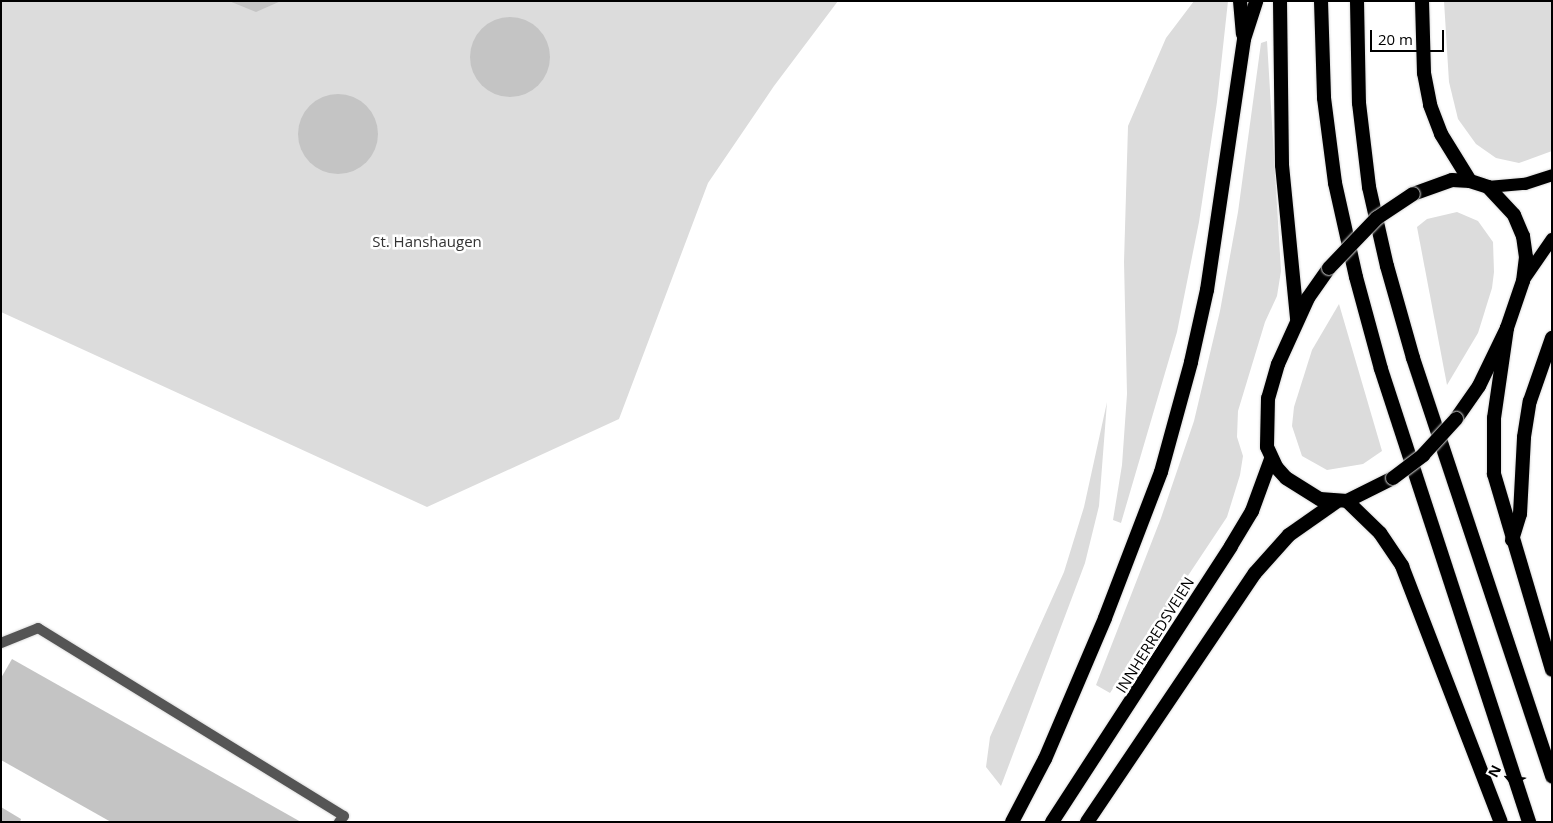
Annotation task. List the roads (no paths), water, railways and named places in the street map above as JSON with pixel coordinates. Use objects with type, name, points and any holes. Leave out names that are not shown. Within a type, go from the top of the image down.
[{"type":"highway","points":[[1240,1],[1244,39]]},
{"type":"highway","points":[[1012,822],[1045,759],[1098,636],[1161,472],[1192,362],[1206,290],[1244,39],[1256,1]]},
{"type":"highway","points":[[1280,1],[1282,166],[1298,319]]},
{"type":"highway","points":[[1321,1],[1324,98],[1335,183],[1356,277],[1381,369],[1529,822]]},
{"type":"highway","points":[[1357,1],[1359,103],[1369,187],[1387,266],[1416,367],[1552,777]]},
{"type":"highway","points":[[1422,1],[1424,73],[1430,105],[1441,134],[1470,180]]},
{"type":"highway","points":[[1087,822],[1255,573],[1289,535],[1342,501],[1392,478],[1423,454],[1456,419],[1480,386],[1507,328],[1523,281],[1523,236],[1514,215],[1488,187],[1470,180],[1437,183],[1413,194],[1377,218],[1329,268],[1298,319],[1268,398],[1266,432],[1271,459],[1296,486],[1320,499],[1342,501],[1380,533],[1402,566],[1501,822]]},
{"type":"highway","points":[[1507,328],[1492,446],[1494,474],[1552,670]]},
{"type":"highway","points":[[1512,540],[1520,514],[1521,467],[1530,401],[1552,338]]},
{"type":"highway","name":"INNHERREDSVEIEN","points":[[1052,822],[1231,546],[1252,511],[1271,459]]},
{"type":"main road","points":[[1488,187],[1525,184],[1552,175]]},
{"type":"main road","points":[[1523,281],[1552,239]]},
{"type":"lane","points":[[1,643],[38,628],[344,816],[339,822]]},
{"type":"park label","name":"St. Hanshaugen","points":[[427,242]]}]
